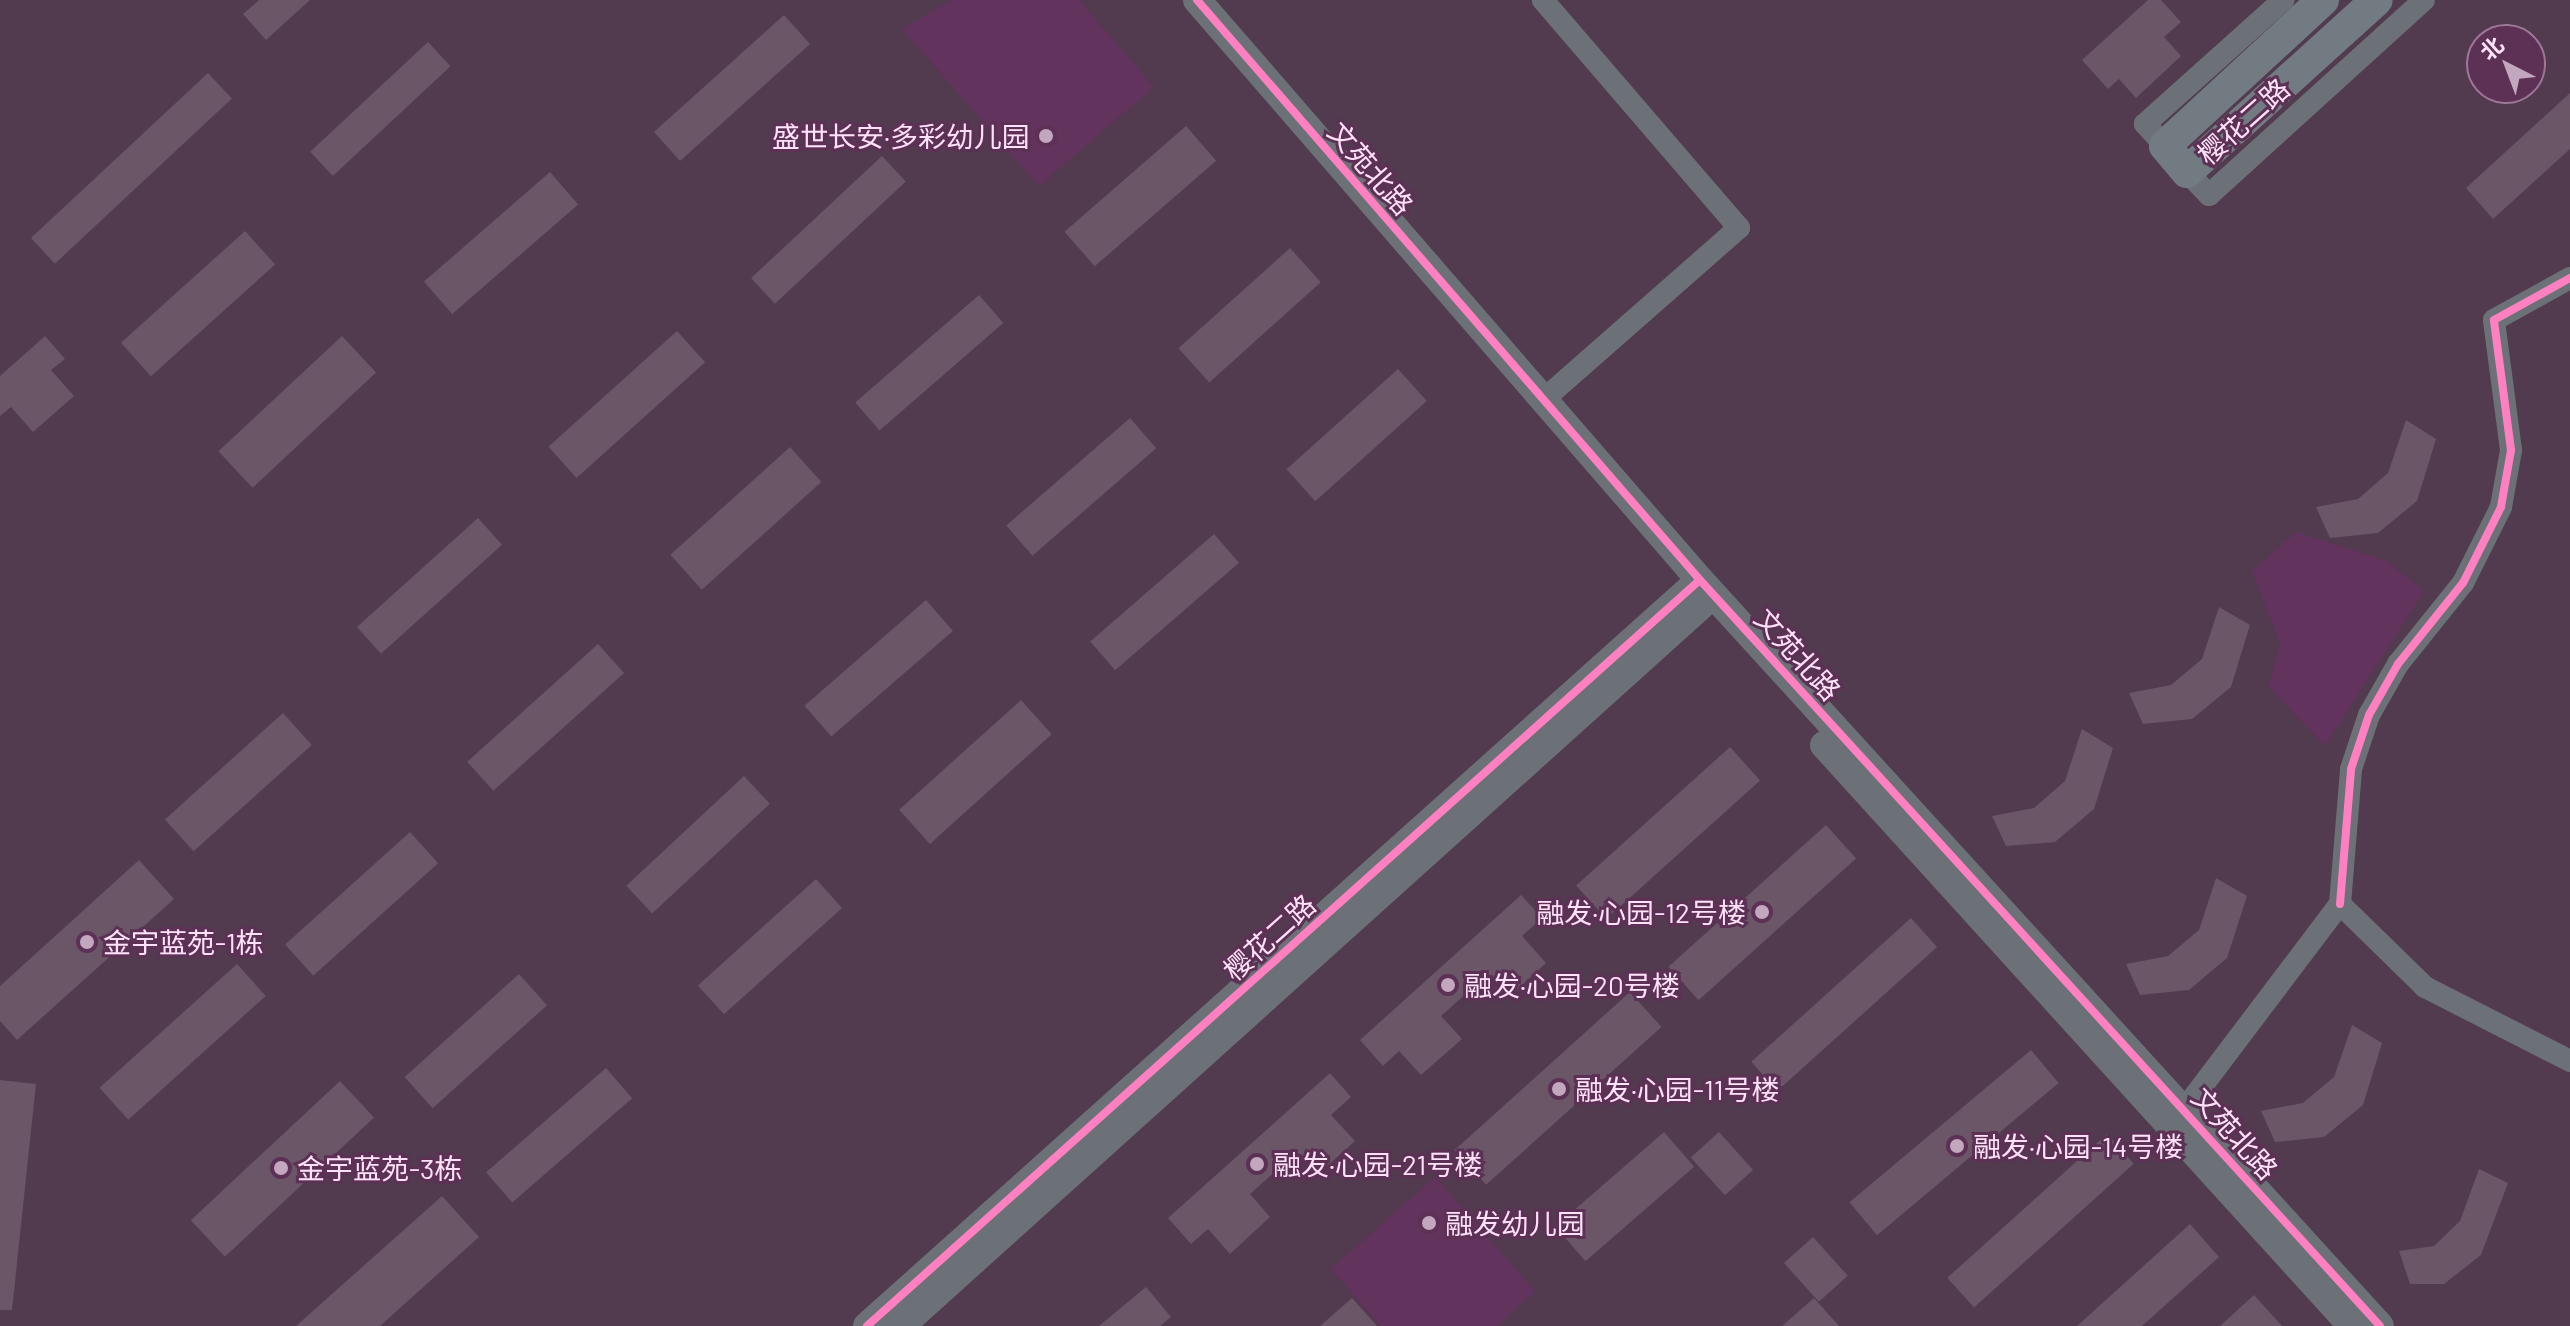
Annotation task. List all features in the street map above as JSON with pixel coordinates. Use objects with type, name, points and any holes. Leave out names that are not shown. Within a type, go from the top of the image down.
[{"type":"main road","name":"樱花二路","points":[[2323,0],[2165,146],[2187,172],[2377,0]]},
{"type":"street","name":"文苑北路","points":[[1174,0],[2352,1326]]},
{"type":"street","name":"文苑北路","points":[[1197,0],[1543,400],[1700,594],[2184,1110],[2380,1326]]},
{"type":"street","points":[[1543,0],[1739,228],[1543,400]]},
{"type":"street","points":[[2165,146],[2145,124],[2283,0]]},
{"type":"street","points":[[2187,172],[2209,195],[2424,0]]},
{"type":"street","points":[[2184,1110],[2340,904],[2351,769],[2369,715],[2398,664],[2463,583],[2501,507],[2511,450],[2494,320],[2570,278]]},
{"type":"street","name":"樱花二路","points":[[867,1326],[1700,594]]},
{"type":"street","name":"樱花二路","points":[[901,1326],[1700,594]]},
{"type":"street","points":[[2340,904],[2425,987],[2570,1061]]},
{"type":"shaded area","name":"盛世长安·多彩幼儿园","points":[[952,0],[1079,0],[1154,87],[1039,186],[902,29]]},
{"type":"shaded area","points":[[2296,532],[2387,561],[2424,591],[2325,746],[2269,687],[2280,643],[2252,572]]},
{"type":"shaded area","name":"融发幼儿园","points":[[1435,1177],[1535,1291],[1497,1326],[1381,1326],[1331,1269]]},
{"type":"building","points":[[259,0],[310,0],[266,40],[243,14]]},
{"type":"building","points":[[2148,0],[2161,0],[2181,22],[2164,37],[2181,56],[2136,98],[2119,79],[2108,89],[2082,60]]},
{"type":"building","points":[[784,15],[810,44],[680,161],[654,132]]},
{"type":"building","points":[[428,42],[451,66],[333,176],[310,152]]},
{"type":"building","points":[[208,73],[232,99],[55,264],[31,238]]},
{"type":"building","points":[[2570,93],[2570,149],[2493,219],[2466,188]]},
{"type":"building","points":[[1186,126],[1216,161],[1095,266],[1064,232]]},
{"type":"building","points":[[882,156],[906,182],[775,304],[751,278]]},
{"type":"building","points":[[550,172],[578,204],[452,314],[424,282]]},
{"type":"building","points":[[245,231],[275,264],[151,376],[121,343]]},
{"type":"building","points":[[1290,248],[1321,282],[1209,383],[1179,348]]},
{"type":"building","points":[[979,295],[1003,323],[880,431],[855,403]]},
{"type":"building","points":[[677,331],[705,362],[577,478],[548,447]]},
{"type":"building","points":[[45,336],[65,359],[51,370],[74,396],[33,432],[11,407],[0,416],[0,376]]},
{"type":"building","points":[[342,336],[376,373],[253,488],[218,451]]},
{"type":"building","points":[[1398,369],[1427,401],[1315,501],[1287,469]]},
{"type":"building","points":[[1130,418],[1156,448],[1032,556],[1006,526]]},
{"type":"building","points":[[2406,420],[2436,439],[2417,501],[2378,533],[2330,538],[2316,507],[2358,499],[2388,473]]},
{"type":"building","points":[[790,447],[821,482],[702,590],[670,555]]},
{"type":"building","points":[[478,518],[502,545],[381,654],[357,627]]},
{"type":"building","points":[[1214,534],[1239,563],[1115,670],[1090,642]]},
{"type":"building","points":[[926,600],[953,631],[831,737],[804,706]]},
{"type":"building","points":[[2219,607],[2250,625],[2231,687],[2192,719],[2143,724],[2129,693],[2171,685],[2202,659]]},
{"type":"building","points":[[598,644],[624,673],[493,791],[467,762]]},
{"type":"building","points":[[1021,700],[1052,734],[930,844],[899,810]]},
{"type":"building","points":[[283,713],[312,745],[194,851],[165,819]]},
{"type":"building","points":[[2082,729],[2113,748],[2094,809],[2055,842],[2006,846],[1992,816],[2034,808],[2065,781]]},
{"type":"building","points":[[1730,747],[1760,780],[1606,919],[1576,886]]},
{"type":"building","points":[[744,776],[770,804],[652,914],[626,886]]},
{"type":"building","name":"融发·心园-12号楼","points":[[1826,825],[1856,858],[1699,1000],[1668,967]]},
{"type":"building","points":[[410,832],[438,863],[313,976],[285,944]]},
{"type":"building","name":"金宇蓝苑-1栋","points":[[139,860],[174,899],[17,1040],[0,1021],[0,986]]},
{"type":"building","points":[[2216,878],[2247,896],[2227,958],[2189,990],[2140,995],[2126,964],[2168,956],[2199,930]]},
{"type":"building","points":[[816,879],[842,908],[724,1014],[698,985]]},
{"type":"building","name":"融发·心园-20号楼","points":[[1521,895],[1542,918],[1522,936],[1546,963],[1509,997],[1488,974],[1441,1016],[1462,1039],[1421,1075],[1399,1051],[1383,1066],[1360,1040]]},
{"type":"building","points":[[1911,918],[1937,947],[1777,1091],[1751,1062]]},
{"type":"building","points":[[237,964],[266,996],[128,1120],[100,1088]]},
{"type":"building","points":[[519,974],[547,1005],[433,1108],[405,1077]]},
{"type":"building","name":"融发·心园-11号楼","points":[[1630,992],[1661,1027],[1486,1185],[1455,1150]]},
{"type":"building","points":[[2352,1025],[2382,1043],[2363,1105],[2324,1137],[2275,1142],[2261,1111],[2303,1103],[2334,1077]]},
{"type":"building","name":"融发·心园-14号楼","points":[[2031,1050],[2059,1083],[1877,1235],[1849,1202]]},
{"type":"building","points":[[606,1068],[632,1098],[512,1203],[486,1172]]},
{"type":"building","name":"融发·心园-21号楼","points":[[1330,1073],[1351,1097],[1331,1115],[1355,1141],[1317,1175],[1297,1152],[1250,1194],[1270,1217],[1230,1254],[1208,1229],[1191,1244],[1168,1218]]},
{"type":"building","points":[[0,1080],[36,1084],[12,1310],[0,1310]]},
{"type":"building","name":"金宇蓝苑-3栋","points":[[340,1081],[374,1118],[225,1257],[191,1220]]},
{"type":"building","points":[[1664,1132],[1694,1167],[1586,1261],[1555,1226]]},
{"type":"building","points":[[1719,1132],[1753,1170],[1725,1195],[1691,1157]]},
{"type":"building","points":[[2107,1134],[2134,1164],[1974,1308],[1947,1278]]},
{"type":"building","points":[[2479,1169],[2508,1183],[2481,1255],[2444,1284],[2410,1284],[2399,1251],[2434,1246],[2460,1221]]},
{"type":"building","points":[[442,1196],[479,1237],[380,1326],[296,1326]]},
{"type":"building","points":[[2190,1224],[2219,1257],[2142,1326],[2077,1326]]},
{"type":"building","points":[[1813,1237],[1848,1276],[1819,1302],[1784,1263]]},
{"type":"building","points":[[1146,1287],[1171,1317],[1160,1326],[1099,1326]]},
{"type":"building","points":[[2254,1295],[2282,1326],[2220,1326]]},
{"type":"building","points":[[1352,1298],[1377,1326],[1320,1326]]},
{"type":"building","points":[[1814,1298],[1839,1326],[1782,1326]]},
{"type":"cycle path","points":[[1197,0],[1700,580],[2380,1326]]},
{"type":"cycle path","points":[[2340,904],[2351,769],[2369,715],[2398,664],[2463,583],[2501,507],[2511,450],[2494,320],[2570,278]]},
{"type":"cycle path","points":[[867,1326],[1700,580]]},
{"type":"place","name":"盛世长安·多彩幼儿园","points":[[1046,136]]},
{"type":"place","name":"融发·心园-12号楼","points":[[1762,912]]},
{"type":"place","name":"金宇蓝苑-1栋","points":[[87,942]]},
{"type":"place","name":"融发·心园-20号楼","points":[[1448,985]]},
{"type":"place","name":"融发·心园-11号楼","points":[[1559,1089]]},
{"type":"place","name":"融发·心园-14号楼","points":[[1957,1146]]},
{"type":"place","name":"融发·心园-21号楼","points":[[1257,1164]]},
{"type":"place","name":"金宇蓝苑-3栋","points":[[281,1168]]},
{"type":"place","name":"融发幼儿园","points":[[1429,1223]]}]
